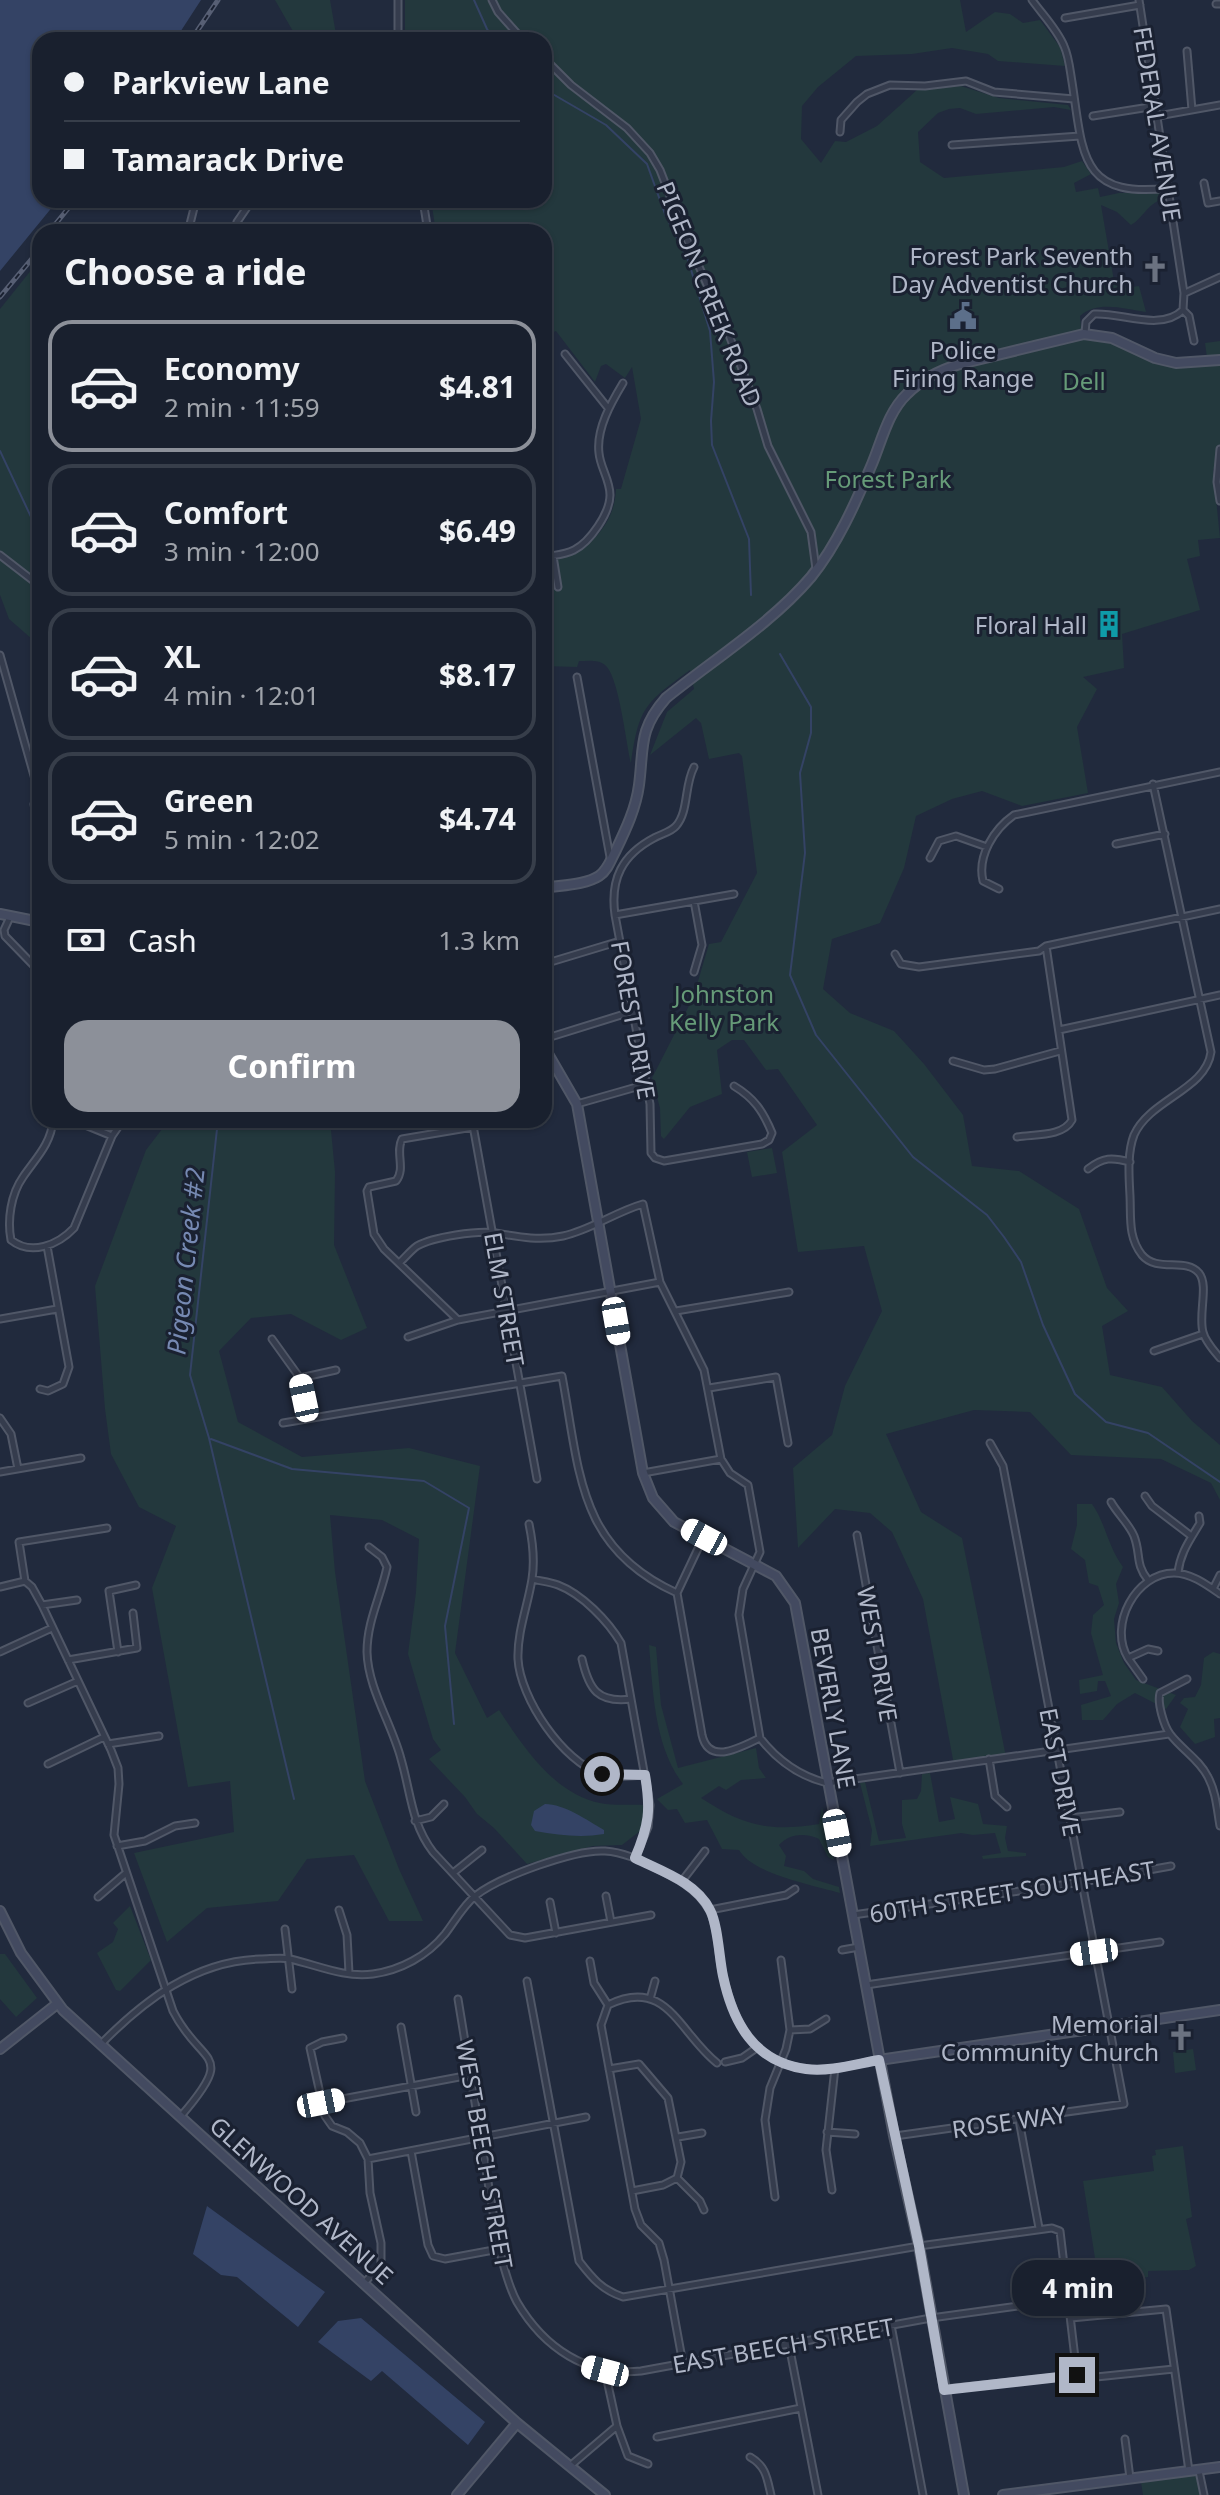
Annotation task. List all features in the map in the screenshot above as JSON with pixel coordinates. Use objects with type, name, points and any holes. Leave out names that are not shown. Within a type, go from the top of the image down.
[{"type":"street","points":[[398,0],[398,32]]},
{"type":"street","points":[[492,0],[516,32]]},
{"type":"street","points":[[1032,0],[1064,45],[1084,154],[1093,172],[1128,191],[1169,188]]},
{"type":"street","points":[[1065,18],[1139,2]]},
{"type":"street","name":"FEDERAL AVENUE","points":[[1139,2],[1169,188],[1184,293],[1183,310],[1189,316],[1194,341]]},
{"type":"street","points":[[1187,51],[1192,110]]},
{"type":"street","name":"PIGEON CREEK ROAD","points":[[552,66],[571,85],[627,128],[650,153],[660,170],[729,335],[768,446],[811,532],[816,569]]},
{"type":"street","points":[[840,132],[841,120],[857,102],[867,94],[890,85],[925,86],[966,81],[994,92],[1074,99]]},
{"type":"street","points":[[1158,116],[1220,105]]},
{"type":"street","points":[[1093,116],[1156,106]]},
{"type":"street","points":[[952,145],[1080,136]]},
{"type":"street","points":[[1204,183],[1208,203],[1220,201]]},
{"type":"street","points":[[1184,293],[1220,277]]},
{"type":"street","points":[[1084,334],[1086,322],[1094,314],[1156,320],[1176,316],[1183,310]]},
{"type":"street","points":[[552,887],[591,880],[607,869],[624,834],[639,785],[640,749],[655,709],[793,597],[816,569],[863,486],[889,420],[912,389],[944,369],[1084,334],[1112,338],[1155,358],[1176,363],[1220,360]]},
{"type":"street","points":[[565,354],[608,408]]},
{"type":"street","points":[[558,587],[553,556],[573,551],[582,545],[607,508],[609,488],[599,453],[600,440],[608,408],[623,383]]},
{"type":"street","points":[[1220,449],[1217,482],[1220,501]]},
{"type":"street","points":[[0,555],[32,580]]},
{"type":"street","points":[[0,655],[32,770]]},
{"type":"street","points":[[577,677],[611,860]]},
{"type":"street","name":"FOREST DRIVE","points":[[694,767],[687,781],[683,814],[675,828],[640,846],[617,875],[613,887],[615,915],[647,1084],[651,1153],[655,1158],[664,1161],[762,1144],[769,1140],[772,1133],[759,1106],[751,1096],[734,1086]]},
{"type":"street","points":[[999,889],[986,884],[981,875],[987,847],[1004,822],[1024,811],[1220,772]]},
{"type":"street","points":[[1153,784],[1211,1052],[1209,1064],[1199,1077],[1142,1120],[1133,1138],[1130,1228],[1135,1245],[1146,1259],[1158,1264],[1192,1267],[1201,1274],[1204,1287],[1201,1301],[1203,1334],[1220,1358]]},
{"type":"street","points":[[1116,844],[1165,834]]},
{"type":"street","points":[[930,858],[939,841],[950,836],[987,847]]},
{"type":"street","points":[[615,915],[734,894]]},
{"type":"street","points":[[694,901],[702,945],[694,972]]},
{"type":"street","points":[[895,954],[901,964],[919,967],[1022,954],[1039,951],[1046,946],[1220,909]]},
{"type":"street","points":[[0,914],[32,921]]},
{"type":"street","points":[[10,917],[4,930],[5,936],[32,964]]},
{"type":"street","points":[[552,961],[620,940]]},
{"type":"street","points":[[1017,1137],[1059,1131],[1068,1127],[1072,1120],[1046,946]]},
{"type":"street","points":[[1059,1030],[1220,995]]},
{"type":"street","points":[[552,1037],[634,1011]]},
{"type":"street","points":[[953,1061],[984,1070],[995,1069],[1060,1051]]},
{"type":"street","name":"BEVERLY LANE","points":[[552,1061],[577,1104],[643,1473],[653,1498],[674,1522],[776,1576],[795,1603],[879,2060],[919,2246],[964,2495]]},
{"type":"street","points":[[577,1104],[647,1084]]},
{"type":"street","points":[[52,1128],[43,1151],[21,1179],[10,1211],[11,1240],[18,1246],[47,1246],[65,1238],[74,1228],[118,1128]]},
{"type":"street","points":[[92,1128],[112,1136]]},
{"type":"street","points":[[451,1128],[400,1141],[402,1174],[396,1181],[369,1187],[367,1191],[374,1234],[384,1249],[458,1320]]},
{"type":"street","name":"ELM STREET","points":[[473,1128],[537,1479]]},
{"type":"street","points":[[1088,1169],[1111,1157],[1130,1162]]},
{"type":"street","points":[[399,1263],[420,1244],[468,1234],[493,1233],[547,1239],[582,1230],[643,1204],[660,1282],[704,1370],[721,1459],[730,1473],[748,1485],[760,1552],[743,1589],[739,1615],[760,1738],[770,1751],[796,1771],[827,1783],[1169,1734]]},
{"type":"street","points":[[40,1389],[57,1389],[67,1378],[69,1367],[47,1246]]},
{"type":"street","points":[[408,1337],[458,1320],[660,1282]]},
{"type":"street","points":[[676,1311],[789,1292]]},
{"type":"street","points":[[0,1319],[57,1309]]},
{"type":"street","points":[[1154,1351],[1203,1334]]},
{"type":"street","points":[[272,1339],[300,1378],[308,1418]]},
{"type":"street","points":[[300,1378],[336,1370]]},
{"type":"street","points":[[283,1423],[562,1376],[586,1499],[605,1539],[641,1575],[677,1593]]},
{"type":"street","points":[[709,1388],[776,1377],[788,1443]]},
{"type":"street","points":[[0,1418],[11,1434],[18,1469]]},
{"type":"street","name":"EAST DRIVE","points":[[990,1443],[1003,1466],[1124,2104]]},
{"type":"street","points":[[0,1472],[81,1458]]},
{"type":"street","points":[[643,1473],[721,1459]]},
{"type":"street","points":[[1145,1496],[1152,1506],[1190,1535]]},
{"type":"street","points":[[1111,1502],[1132,1532],[1138,1566],[1148,1580]]},
{"type":"street","points":[[1178,1573],[1190,1535],[1200,1523],[1199,1516]]},
{"type":"street","points":[[529,1524],[533,1541],[532,1579],[520,1633],[518,1659],[531,1703],[571,1757],[602,1774],[645,1775]]},
{"type":"street","points":[[107,1528],[19,1542],[25,1581],[42,1605],[118,1768],[114,1835],[164,1990],[179,2024],[207,2054],[212,2067],[211,2077],[202,2092],[181,2116]]},
{"type":"street","name":"WEST DRIVE","points":[[857,1535],[900,1773]]},
{"type":"street","points":[[704,1537],[677,1593],[704,1746],[710,1751],[720,1752],[760,1738]]},
{"type":"street","points":[[369,1547],[382,1557],[387,1567],[371,1616],[367,1654],[401,1758],[415,1821],[427,1845],[510,1935],[525,1938],[651,1915]]},
{"type":"street","points":[[1143,1679],[1128,1658],[1122,1643],[1121,1625],[1124,1613],[1148,1580],[1162,1574],[1178,1573],[1220,1594]]},
{"type":"street","points":[[1213,1589],[1220,1575]]},
{"type":"street","points":[[532,1579],[558,1585],[573,1593],[613,1631],[621,1643],[650,1805],[648,1827],[635,1858]]},
{"type":"street","points":[[0,1587],[25,1581]]},
{"type":"street","points":[[118,1652],[109,1591],[136,1585]]},
{"type":"street","points":[[42,1605],[77,1600]]},
{"type":"street","points":[[68,1660],[137,1648],[133,1613]]},
{"type":"street","points":[[0,1652],[52,1628]]},
{"type":"street","points":[[1128,1658],[1148,1649],[1158,1651]]},
{"type":"street","points":[[582,1659],[586,1675],[602,1698],[613,1701],[631,1699]]},
{"type":"street","points":[[1187,1679],[1160,1693],[1158,1699],[1169,1734],[1188,1750],[1207,1773],[1214,1790],[1220,1826]]},
{"type":"street","points":[[28,1703],[78,1681]]},
{"type":"street","points":[[108,1744],[159,1736]]},
{"type":"street","points":[[48,1764],[104,1737]]},
{"type":"street","points":[[989,1759],[995,1796],[1007,1807]]},
{"type":"street","points":[[415,1821],[431,1817],[444,1804]]},
{"type":"street","points":[[1070,1818],[1120,1812]]},
{"type":"street","points":[[117,1846],[145,1841],[175,1826],[195,1823]]},
{"type":"street","points":[[453,1873],[482,1850]]},
{"type":"street","points":[[100,2045],[131,2014],[198,1971],[244,1960],[288,1958],[316,1968],[372,1974],[414,1960],[431,1948],[474,1897],[506,1878],[575,1854],[605,1851],[635,1858],[682,1881],[696,1892],[710,1910],[734,2017],[758,2047],[779,2062],[808,2069],[835,2068],[1220,2010]]},
{"type":"street","points":[[682,1881],[705,1851]]},
{"type":"street","name":"60TH STREET SOUTHEAST","points":[[853,1915],[1171,1866]]},
{"type":"street","points":[[98,1897],[126,1873]]},
{"type":"street","points":[[710,1910],[786,1895],[795,1889]]},
{"type":"street","points":[[606,1896],[611,1922]]},
{"type":"street","points":[[550,1902],[556,1933]]},
{"type":"street","points":[[339,1910],[347,1935],[349,1973]]},
{"type":"street","name":"GLENWOOD AVENUE","points":[[0,1911],[21,1953],[57,2004],[517,2423],[605,2495]]},
{"type":"street","points":[[285,1929],[292,1989]]},
{"type":"street","points":[[866,1985],[1160,1942]]},
{"type":"street","points":[[842,1950],[859,1947]]},
{"type":"street","points":[[775,2197],[765,2120],[770,2088],[786,2049],[790,2030],[781,1960]]},
{"type":"street","points":[[590,1961],[594,1983],[608,2005]]},
{"type":"street","points":[[527,1981],[579,2261],[594,2281],[608,2292],[623,2297],[919,2246],[1052,2228],[1060,2231],[1077,2375]]},
{"type":"street","points":[[650,1999],[655,1981]]},
{"type":"street","points":[[683,2364],[659,2243],[641,2225],[632,2191],[601,2025],[608,2005],[623,1997],[638,1995],[669,2009],[704,2053],[717,2063]]},
{"type":"street","name":"WEST BEECH STREET","points":[[458,1999],[499,2249],[516,2301],[556,2347],[582,2365],[605,2371],[641,2371]]},
{"type":"street","points":[[0,2049],[57,2004]]},
{"type":"street","points":[[790,2030],[810,2029],[826,2019]]},
{"type":"street","points":[[401,2027],[416,2112]]},
{"type":"street","points":[[343,2038],[310,2048],[325,2116],[332,2126],[347,2132],[360,2143],[368,2159],[370,2193],[381,2243],[381,2265],[364,2283]]},
{"type":"street","points":[[725,2062],[742,2058],[758,2047]]},
{"type":"street","points":[[609,2069],[639,2064],[668,2098],[678,2137],[681,2162],[677,2178],[663,2185],[632,2191]]},
{"type":"street","points":[[832,2190],[826,2150],[835,2068]]},
{"type":"street","points":[[321,2103],[470,2075]]},
{"type":"street","name":"ROSE WAY","points":[[894,2136],[1124,2104]]},
{"type":"street","points":[[368,2159],[586,2117]]},
{"type":"street","points":[[1019,2120],[1039,2228]]},
{"type":"street","points":[[827,2132],[855,2134]]},
{"type":"street","points":[[678,2137],[702,2133]]},
{"type":"street","points":[[411,2151],[428,2245],[433,2256],[445,2259],[499,2249]]},
{"type":"street","points":[[677,2178],[700,2201],[704,2210]]},
{"type":"street","name":"EAST BEECH STREET","points":[[641,2371],[931,2318],[1069,2299]]},
{"type":"street","points":[[1071,2318],[1166,2309],[1189,2472]]},
{"type":"street","points":[[891,2325],[923,2495]]},
{"type":"street","points":[[789,2345],[818,2495]]},
{"type":"street","points":[[944,2390],[1077,2375],[1096,2377],[1174,2369]]},
{"type":"street","points":[[605,2371],[617,2426],[628,2456],[648,2464]]},
{"type":"street","points":[[657,2437],[801,2408]]},
{"type":"street","points":[[457,2495],[517,2423]]},
{"type":"street","points":[[569,2467],[617,2426]]},
{"type":"street","points":[[1125,2439],[1130,2479]]},
{"type":"street","points":[[750,2457],[766,2471],[771,2495]]},
{"type":"street","points":[[1003,2495],[1220,2467]]},
{"type":"street","points":[[1189,2472],[1200,2470],[1204,2495]]},
{"type":"green space","points":[[275,0],[330,0],[336,32],[293,32]]},
{"type":"green space","points":[[405,0],[960,0],[966,32],[995,12],[1010,14],[1023,23],[1040,20],[1060,47],[1065,66],[998,61],[988,54],[952,48],[912,54],[856,56],[818,87],[802,106],[801,139],[821,163],[835,141],[846,142],[877,126],[917,90],[961,86],[999,98],[1068,105],[1071,110],[1054,107],[976,114],[960,108],[938,113],[918,132],[920,162],[944,178],[1064,167],[1082,161],[1091,174],[1074,183],[1076,192],[1098,188],[1100,197],[1119,193],[1161,193],[1160,200],[1131,225],[1117,212],[1101,205],[1114,281],[1124,288],[1139,286],[1146,312],[1112,307],[1087,311],[1080,316],[1082,338],[1112,340],[1127,351],[1156,364],[1182,367],[1208,365],[1205,343],[1220,341],[1220,467],[1213,469],[1220,538],[1198,540],[1200,556],[1187,559],[1200,610],[1122,634],[1124,668],[1083,677],[1097,689],[1077,727],[1088,793],[1022,806],[982,791],[952,799],[916,816],[904,868],[880,923],[832,939],[823,989],[850,1013],[894,1031],[924,1064],[963,1115],[972,1166],[1019,1171],[1079,1209],[1107,1288],[1128,1311],[1102,1326],[1110,1375],[1162,1387],[1192,1421],[1220,1445],[1220,1500],[1211,1483],[1161,1459],[1071,1455],[1030,1412],[974,1410],[886,1434],[921,1512],[962,1538],[1006,1757],[954,1765],[923,1599],[892,1532],[870,1513],[835,1509],[798,1548],[793,1468],[832,1435],[845,1386],[882,1311],[864,1246],[798,1252],[782,1152],[817,1125],[778,1069],[766,1070],[744,1040],[732,1040],[717,1050],[722,1094],[690,1107],[664,1139],[661,1136],[660,1108],[652,1078],[693,998],[709,944],[721,942],[757,873],[742,756],[739,753],[709,759],[701,723],[696,718],[650,755],[667,712],[694,689],[690,670],[647,708],[637,729],[631,763],[618,696],[605,665],[579,661],[577,667],[552,666],[552,590],[561,588],[557,559],[580,550],[598,534],[611,514],[616,489],[621,489],[641,419],[632,367],[625,378],[606,364],[601,366],[595,382],[556,331],[552,333],[552,224],[435,224],[432,208],[552,208],[552,32],[405,32]]},
{"type":"green space","points":[[32,269],[32,639],[9,619],[0,595],[0,309]]},
{"type":"green space","points":[[163,1128],[331,1128],[335,1172],[334,1245],[367,1328],[341,1340],[291,1314],[251,1318],[219,1351],[238,1422],[302,1457],[409,1448],[480,1466],[455,1653],[487,1718],[499,1710],[529,1753],[554,1779],[583,1798],[600,1803],[644,1805],[644,1828],[622,1845],[593,1846],[527,1864],[477,1814],[429,1759],[441,1750],[433,1739],[408,1654],[419,1539],[382,1520],[330,1515],[335,1572],[365,1781],[423,1921],[389,1921],[354,1855],[307,1859],[278,1901],[207,1908],[167,1942],[134,1853],[234,1832],[230,1781],[188,1787],[152,1588],[176,1526],[139,1507],[111,1454],[105,1409],[95,1286],[146,1150]]},
{"type":"green space","points":[[772,1148],[777,1173],[752,1177],[747,1152]]},
{"type":"green space","points":[[1077,1504],[1092,1504],[1123,1567],[1116,1584],[1119,1603],[1114,1619],[1116,1643],[1124,1663],[1136,1680],[1176,1695],[1166,1709],[1135,1693],[1117,1704],[1103,1720],[1082,1720],[1081,1705],[1111,1696],[1105,1681],[1098,1681],[1097,1691],[1080,1694],[1079,1680],[1103,1675],[1091,1633],[1093,1615],[1104,1605],[1098,1586],[1089,1583],[1085,1560],[1071,1549],[1077,1525]]},
{"type":"green space","points":[[649,1645],[656,1647],[661,1705],[678,1768],[756,1748],[759,1768],[766,1778],[741,1780],[726,1790],[719,1786],[701,1798],[744,1821],[771,1827],[819,1824],[822,1807],[834,1860],[828,1857],[819,1839],[814,1837],[793,1836],[779,1845],[786,1856],[784,1866],[804,1871],[813,1879],[839,1887],[840,1893],[770,1872],[757,1866],[739,1850],[722,1849],[707,1820],[685,1823],[677,1809],[668,1810],[657,1799],[683,1784],[673,1769],[661,1735]]},
{"type":"green space","points":[[1213,1652],[1220,1654],[1220,1718],[1214,1719],[1215,1737],[1195,1744],[1180,1727],[1188,1709],[1180,1703],[1184,1698],[1195,1697],[1201,1685],[1204,1658]]},
{"type":"green space","points":[[930,1773],[939,1822],[955,1819],[950,1797],[978,1804],[983,1824],[1007,1826],[1005,1838],[1008,1851],[1026,1853],[1026,1856],[983,1859],[982,1856],[1001,1853],[995,1833],[961,1833],[870,1846],[872,1830],[860,1783],[865,1782],[879,1841],[906,1838],[902,1824],[902,1800],[917,1799],[922,1774]]},
{"type":"green space","points":[[130,1906],[151,1960],[120,1991],[116,1990],[97,1953],[113,1942],[118,1929],[113,1923]]},
{"type":"green space","points":[[0,1954],[5,1954],[37,1998],[16,2017],[0,1999]]},
{"type":"green space","points":[[1193,2049],[1196,2070],[1175,2073],[1173,2052]]},
{"type":"green space","points":[[1183,2146],[1192,2217],[1186,2219],[1196,2266],[1189,2270],[1148,2271],[1148,2277],[1099,2284],[1083,2181],[1154,2171],[1152,2156],[1156,2155],[1155,2150]]},
{"type":"green space","points":[[1197,2475],[1201,2495],[1143,2495],[1141,2482]]},
{"type":"water","points":[[0,0],[201,0],[180,32],[32,32],[32,208],[51,208],[38,224],[32,224],[32,232],[0,271]]},
{"type":"water","points":[[545,1804],[575,1813],[604,1830],[604,1834],[570,1836],[535,1831],[531,1825],[534,1811]]},
{"type":"water","points":[[207,2206],[325,2292],[298,2327],[237,2277],[221,2275],[193,2254]]},
{"type":"water","points":[[361,2318],[485,2422],[468,2445],[382,2371],[371,2381],[318,2342],[338,2321]]},
{"type":"waterway","points":[[474,0],[489,32]]},
{"type":"waterway","points":[[552,94],[606,125],[647,164],[665,214],[688,260],[710,331],[714,382],[712,445],[749,539],[751,595]]},
{"type":"waterway","name":"Pigeon Creek #2","points":[[0,451],[32,519]]},
{"type":"waterway","points":[[780,654],[811,707],[811,733],[800,773],[805,853],[790,975],[816,1035],[913,1157],[987,1215],[1004,1237],[1021,1262],[1043,1325],[1075,1394],[1106,1422],[1148,1433],[1220,1482]]},
{"type":"waterway","points":[[217,1128],[190,1375],[209,1438],[294,1799]]},
{"type":"waterway","name":"Pigeon Creek #2","points":[[211,1439],[292,1469],[424,1481],[469,1508],[445,1626],[454,1724]]},
{"type":"railway","points":[[196,32],[218,0]]},
{"type":"railway","points":[[56,224],[68,208]]},
{"type":"railway","points":[[0,297],[32,259]]},
{"type":"place","name":"Forest Park Seventh Day Adventist Church","points":[[1155,269]]},
{"type":"place","name":"Police Firing Range","points":[[963,316]]},
{"type":"place","name":"Floral Hall","points":[[1109,624]]},
{"type":"place","name":"Memorial Community Church","points":[[1181,2037]]},
{"type":"route","points":[[602,1774],[645,1775],[650,1805],[648,1827],[635,1858],[682,1881],[696,1892],[710,1910],[734,2017],[755,2045],[779,2062],[808,2069],[835,2068],[879,2060],[919,2246],[944,2390],[1077,2375]]},
{"type":"park label","name":"Dell","points":[[1084,380]]},
{"type":"park label","name":"Forest Park","points":[[888,478]]},
{"type":"park label","name":"Johnston Kelly Park","points":[[724,1007]]}]
